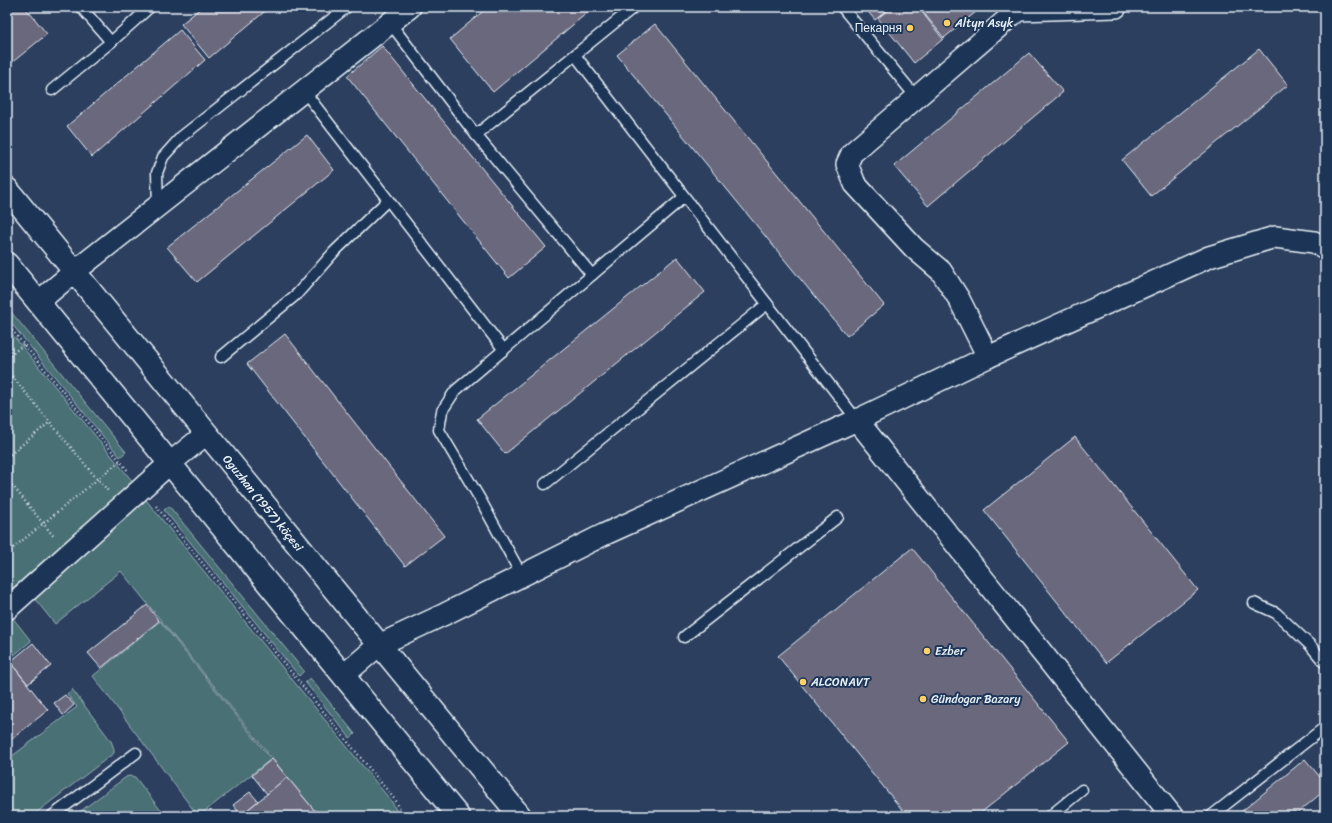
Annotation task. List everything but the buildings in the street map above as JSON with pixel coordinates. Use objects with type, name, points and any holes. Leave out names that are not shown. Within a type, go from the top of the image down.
[{"type":"main road","name":"Oguzhan (1957) köçesi","points":[[7,189],[520,816]]},
{"type":"main road","points":[[7,264],[458,816]]},
{"type":"street","points":[[988,357],[959,299],[941,271],[914,248],[855,184],[847,164],[852,153],[1017,9],[1116,7]]},
{"type":"street","points":[[38,302],[400,13]]},
{"type":"street","points":[[344,675],[379,645],[445,614],[603,535],[857,420],[988,357],[1210,257],[1275,237],[1314,242],[1325,248]]},
{"type":"street","points":[[857,420],[1172,816]]},
{"type":"street","points":[[7,609],[169,464],[206,434]]},
{"type":"lane","points":[[81,7],[111,42]]},
{"type":"lane","points":[[52,90],[111,42],[150,7]]},
{"type":"lane","points":[[158,206],[157,173],[163,157],[181,137],[347,7]]},
{"type":"lane","points":[[476,135],[634,7]]},
{"type":"lane","points":[[842,7],[916,98]]},
{"type":"lane","points":[[400,13],[476,135],[592,274]]},
{"type":"lane","points":[[575,55],[857,420]]},
{"type":"lane","points":[[304,90],[504,350]]},
{"type":"lane","points":[[522,576],[480,499],[439,430],[442,411],[455,391],[684,196]]},
{"type":"lane","points":[[221,357],[297,294],[334,252],[388,200]]},
{"type":"lane","points":[[545,484],[767,304]]},
{"type":"lane","points":[[684,637],[838,517]]},
{"type":"lane","points":[[1254,603],[1276,613],[1310,645],[1325,663]]},
{"type":"lane","points":[[1211,816],[1325,726]]},
{"type":"lane","points":[[52,816],[136,753]]},
{"type":"lane","points":[[1050,816],[1082,790]]},
{"type":"path","points":[[7,112],[12,108]]},
{"type":"path","points":[[7,324],[129,472]]},
{"type":"path","points":[[7,358],[24,344]]},
{"type":"path","points":[[7,370],[97,480],[100,481],[109,492]]},
{"type":"path","points":[[7,457],[50,422]]},
{"type":"path","points":[[7,553],[120,461]]},
{"type":"path","points":[[7,479],[56,538]]},
{"type":"path","points":[[155,505],[396,801],[403,816]]},
{"type":"green space","points":[[7,307],[126,452],[120,457],[7,318]]},
{"type":"green space","points":[[7,328],[133,482],[7,593]]},
{"type":"green space","points":[[146,500],[392,802],[399,816],[319,816],[121,571],[55,624],[34,598]]},
{"type":"green space","points":[[169,506],[304,671],[299,676],[164,510]]},
{"type":"green space","points":[[12,617],[31,641],[7,661],[7,622]]},
{"type":"green space","points":[[160,621],[271,759],[199,816],[93,676]]},
{"type":"green space","points":[[310,678],[355,734],[350,738],[305,682]]},
{"type":"green space","points":[[72,689],[111,741],[114,753],[32,816],[7,816],[7,760],[77,707],[67,694]]},
{"type":"green space","points":[[126,777],[135,777],[165,816],[74,816]]},
{"type":"place","name":"Altyn Asyk","points":[[947,23]]},
{"type":"place","name":"Пекарня","points":[[910,28]]},
{"type":"place","name":"Ezber","points":[[927,651]]},
{"type":"place","name":"ALCONAVT","points":[[803,682]]},
{"type":"place","name":"Gündogar Bazary","points":[[923,699]]}]
